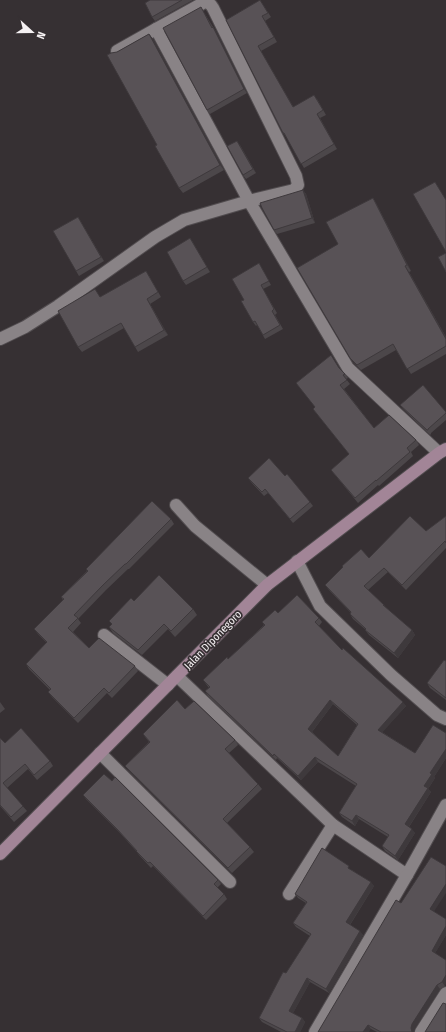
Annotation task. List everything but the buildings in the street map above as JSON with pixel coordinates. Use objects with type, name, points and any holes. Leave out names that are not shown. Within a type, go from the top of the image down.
[{"type":"street","points":[[0,339],[25,327],[58,306],[155,237],[184,220],[249,201],[294,190],[298,185],[296,176],[211,5],[207,2],[117,51]]},
{"type":"street","points":[[156,29],[249,201],[348,368],[442,451]]},
{"type":"street","name":"Jalan Diponegoro","points":[[0,854],[266,585],[442,451]]},
{"type":"street","points":[[176,505],[195,526],[266,585]]},
{"type":"street","points":[[297,561],[320,606],[391,675],[437,715],[446,719]]},
{"type":"street","points":[[104,635],[168,685]]},
{"type":"street","points":[[177,676],[333,825],[407,875]]},
{"type":"street","points":[[100,753],[230,882]]},
{"type":"street","points":[[315,1032],[407,875],[446,805]]},
{"type":"street","points":[[288,894],[333,825]]},
{"type":"street","points":[[421,1032],[446,992]]}]
